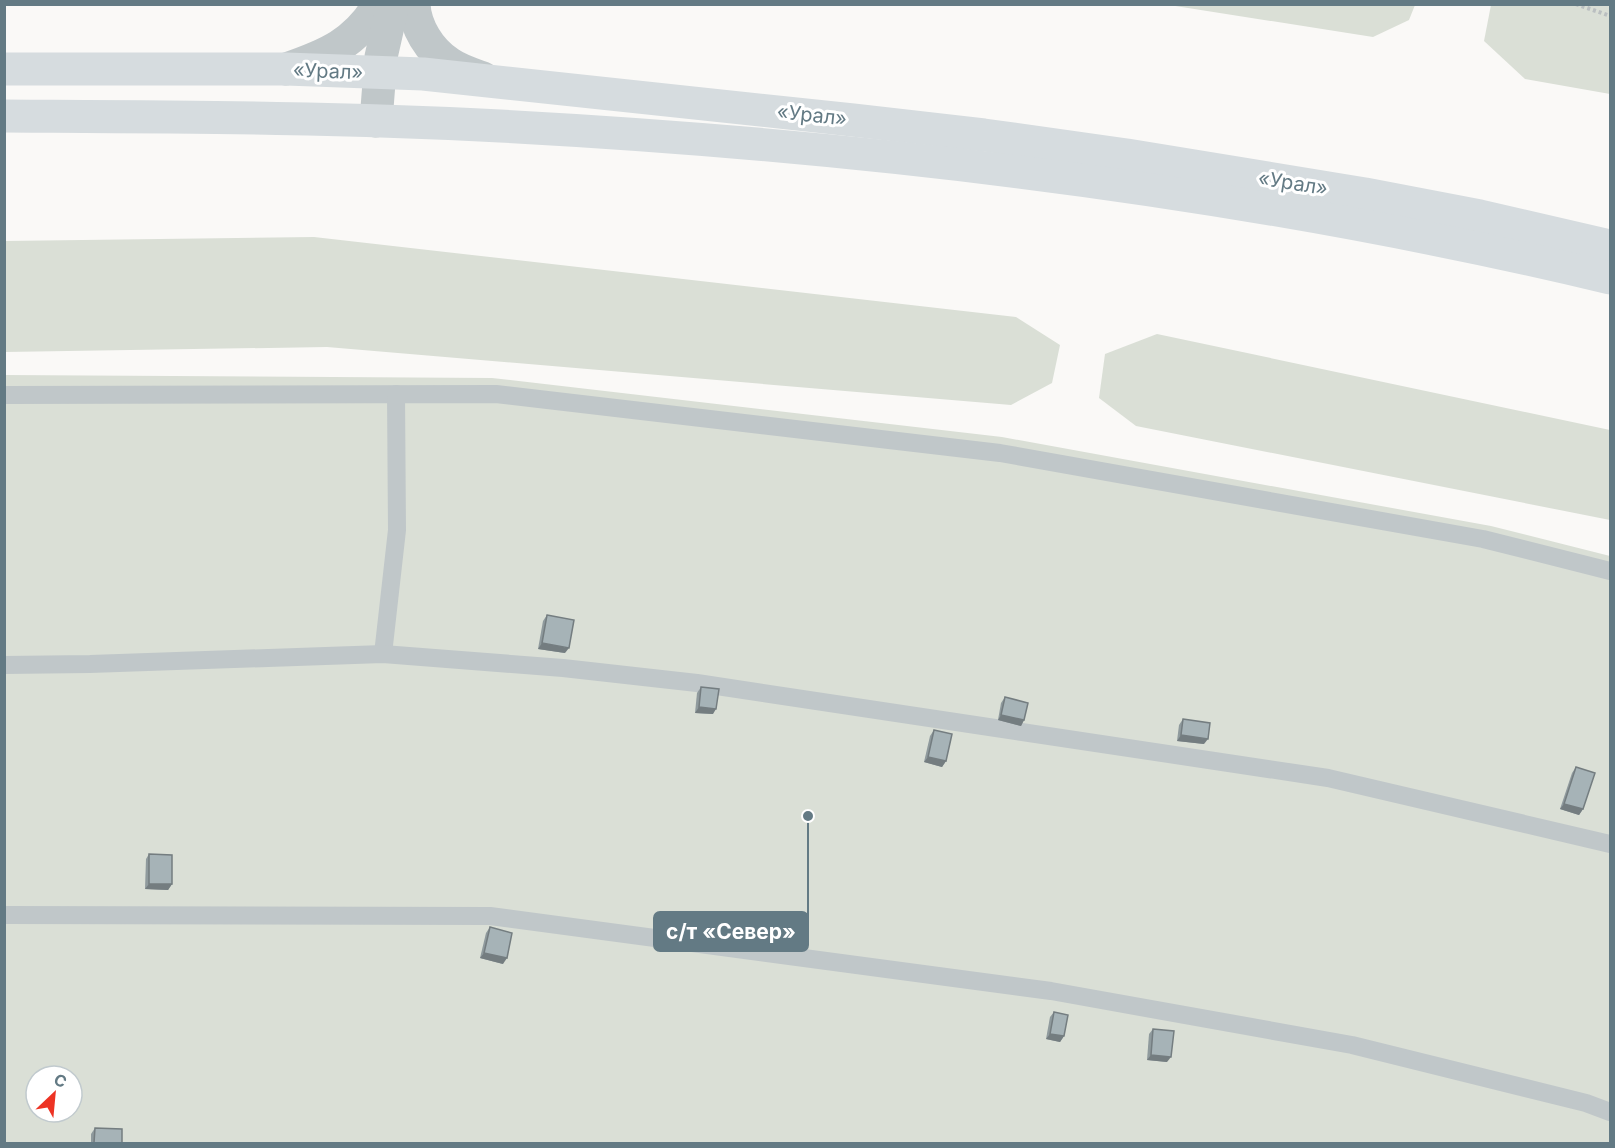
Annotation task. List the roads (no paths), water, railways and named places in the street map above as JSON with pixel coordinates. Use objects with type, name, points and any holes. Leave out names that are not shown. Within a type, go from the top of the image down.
[{"type":"highway","name":"«Урал»","points":[[4,69],[286,69],[423,74],[853,120],[984,135],[1116,154],[1377,197],[1480,216],[1611,246]]},
{"type":"highway","name":"«Урал»","points":[[4,116],[376,121],[627,134],[845,152],[982,167],[1124,187],[1366,226],[1611,278]]},
{"type":"street","points":[[286,69],[327,55],[341,46],[364,27],[379,4]]},
{"type":"street","points":[[376,121],[379,72],[393,4]]},
{"type":"street","points":[[414,4],[414,13],[420,28],[437,53],[460,70],[494,81]]},
{"type":"lane","points":[[383,654],[397,530],[396,394]]},
{"type":"lane","points":[[4,395],[496,394],[1000,453],[1483,539],[1611,571]]},
{"type":"lane","points":[[4,665],[383,654],[563,668],[698,683],[1328,778],[1611,844]]},
{"type":"lane","points":[[4,915],[489,916],[1051,991],[1352,1045],[1586,1103],[1611,1112]]},
{"type":"place","name":"с/т «Север»","points":[[808,816]]}]
